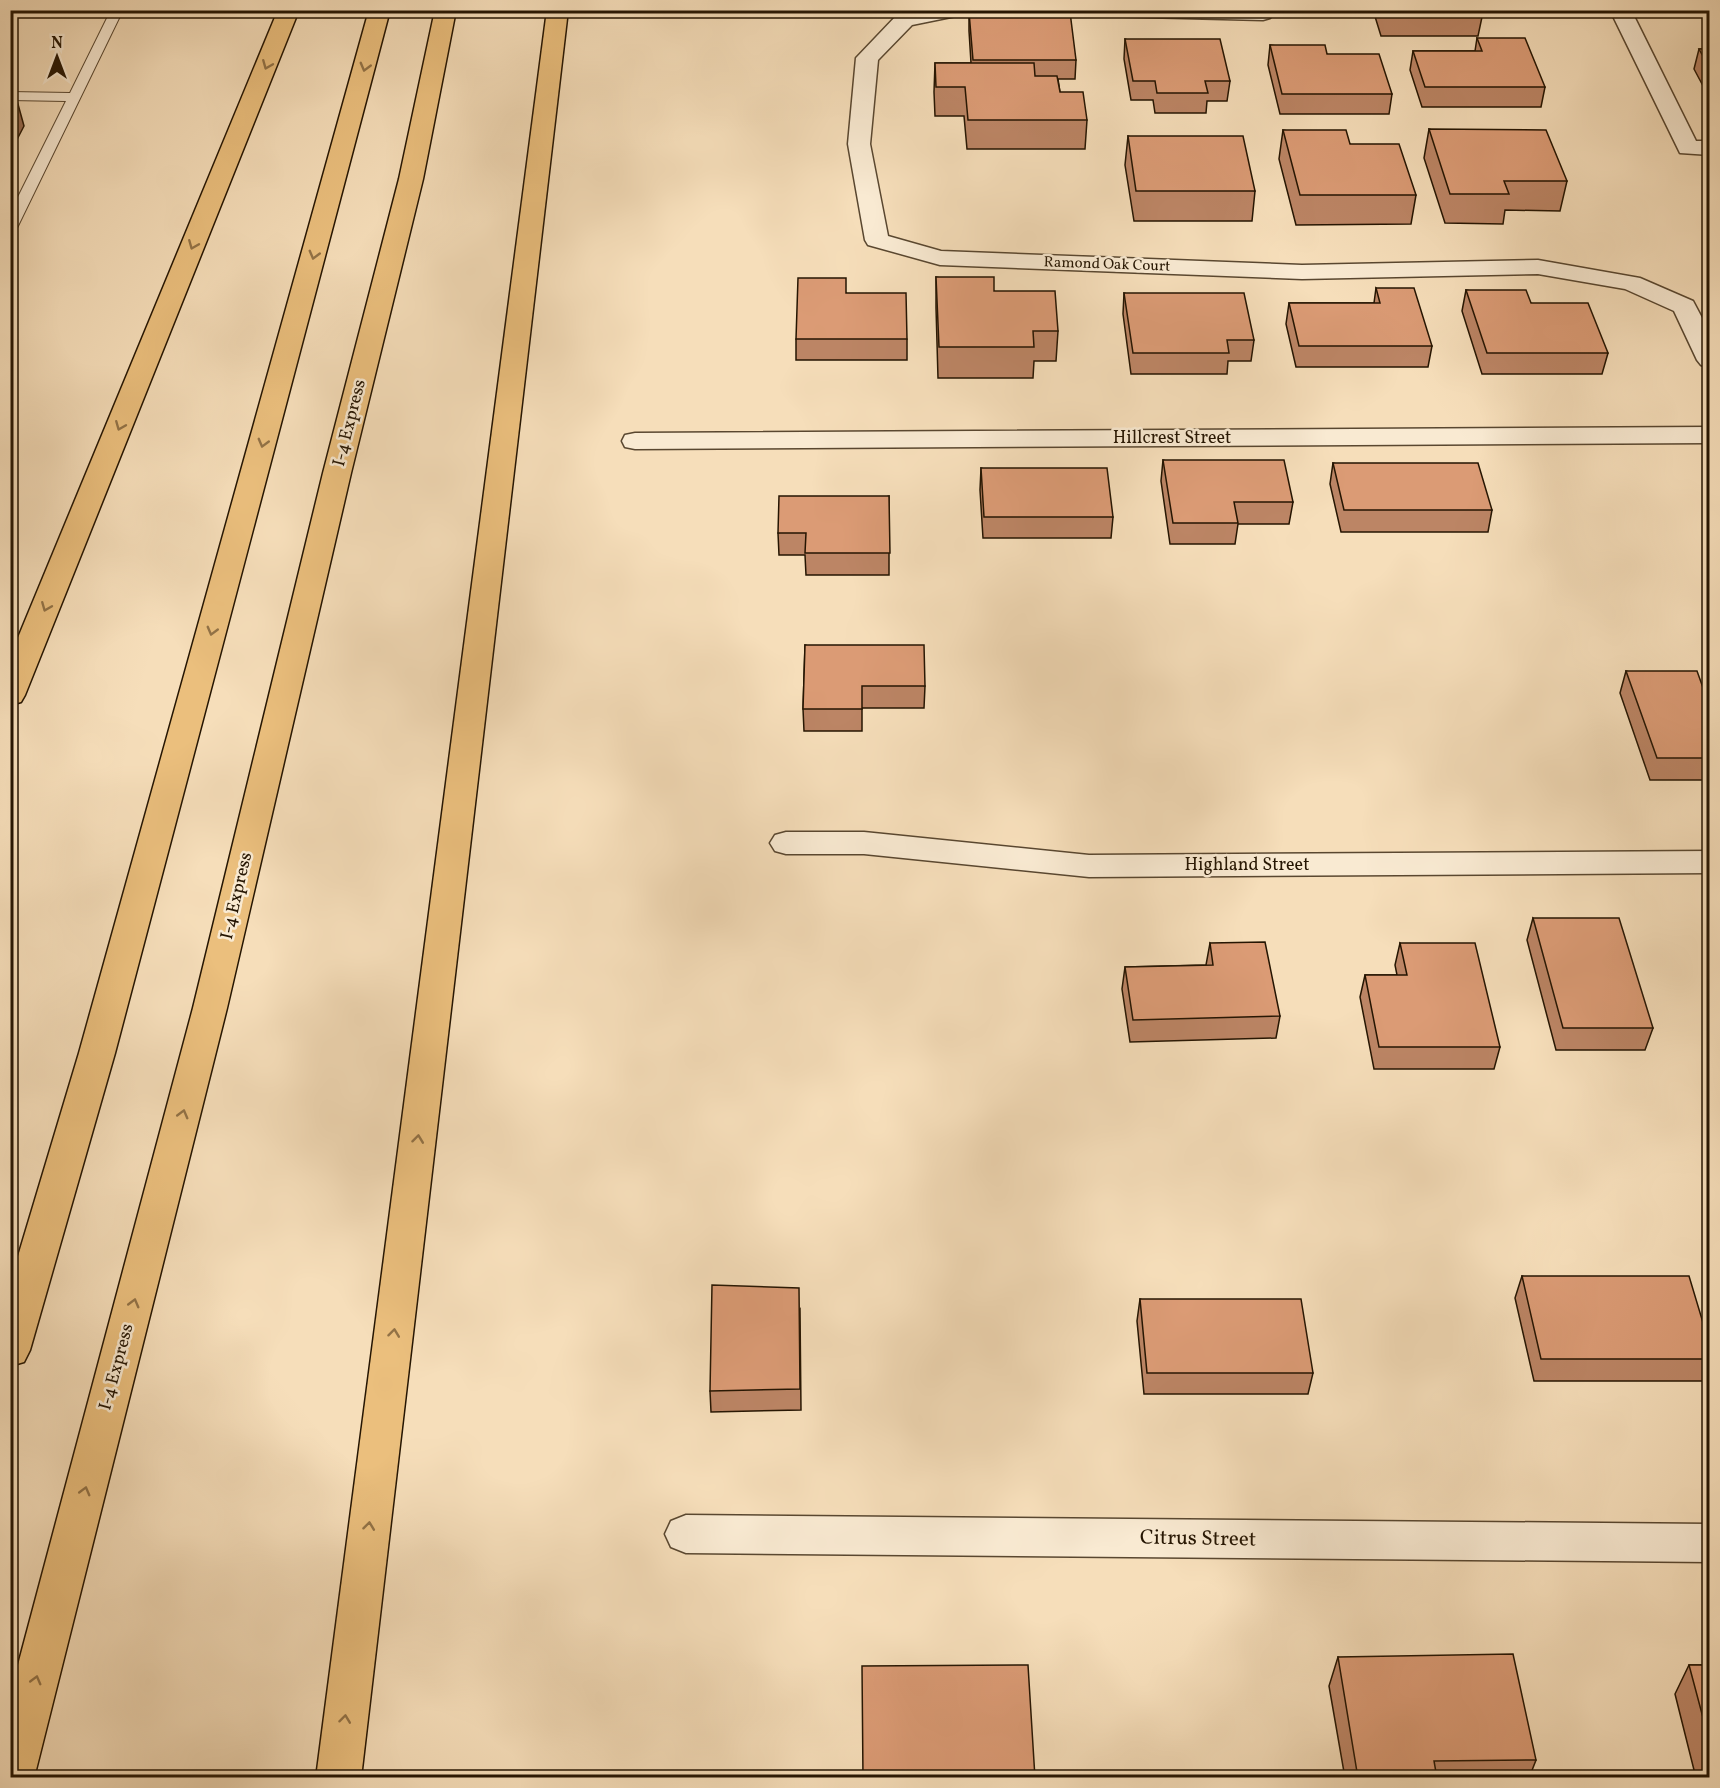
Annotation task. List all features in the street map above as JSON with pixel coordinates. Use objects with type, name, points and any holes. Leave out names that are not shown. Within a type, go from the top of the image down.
[{"type":"highway","points":[[10,695],[289,10]]},
{"type":"highway","points":[[10,1350],[100,1042],[380,10]]},
{"type":"highway","name":"I-4 Express","points":[[11,1778],[213,996],[334,485],[411,179],[446,10]]},
{"type":"highway","points":[[338,1778],[558,10]]},
{"type":"street","name":"Ramond Oak Court","points":[[959,10],[905,20],[867,58],[859,144],[877,240],[940,258],[1302,272],[1538,267],[1631,283],[1684,306],[1710,360]]},
{"type":"street","points":[[1102,10],[1263,14]]},
{"type":"street","points":[[1620,10],[1699,148]]},
{"type":"street","name":"Hillcrest Street","points":[[635,441],[1710,435]]},
{"type":"street","name":"Highland Street","points":[[786,843],[864,843],[1089,866],[1710,862]]},
{"type":"street","name":"Citrus Street","points":[[686,1534],[1710,1543]]},
{"type":"lane","points":[[10,228],[117,10]]},
{"type":"lane","points":[[10,96],[75,97]]},
{"type":"building","points":[[1382,10],[1479,10],[1482,17],[1384,17]]},
{"type":"building","points":[[969,12],[1070,12],[1076,60],[973,60]]},
{"type":"building","points":[[1477,38],[1525,38],[1545,87],[1425,87],[1413,51],[1482,51]]},
{"type":"building","points":[[1125,39],[1220,39],[1230,81],[1205,81],[1208,93],[1157,93],[1155,81],[1133,81]]},
{"type":"building","points":[[1270,45],[1325,45],[1327,54],[1379,54],[1392,94],[1282,94]]},
{"type":"building","points":[[1699,49],[1710,49],[1710,69]]},
{"type":"building","points":[[935,63],[1034,63],[1035,76],[1057,76],[1060,92],[1083,92],[1087,120],[968,120],[965,87],[936,87]]},
{"type":"building","points":[[10,97],[16,97],[10,108]]},
{"type":"building","points":[[1429,129],[1546,130],[1567,181],[1504,181],[1509,194],[1450,194]]},
{"type":"building","points":[[1283,130],[1346,130],[1350,144],[1399,144],[1416,195],[1300,195]]},
{"type":"building","points":[[1128,136],[1243,136],[1255,191],[1136,191]]},
{"type":"building","points":[[936,277],[994,277],[994,291],[1055,291],[1058,331],[1033,331],[1034,347],[939,347]]},
{"type":"building","points":[[798,278],[846,278],[846,293],[906,293],[907,339],[796,339]]},
{"type":"building","points":[[1376,288],[1414,288],[1432,346],[1299,346],[1289,303],[1380,303]]},
{"type":"building","points":[[1466,290],[1526,290],[1531,303],[1588,303],[1608,353],[1487,353]]},
{"type":"building","points":[[1124,293],[1244,293],[1254,340],[1227,340],[1229,353],[1133,353]]},
{"type":"building","points":[[1163,460],[1284,460],[1293,502],[1234,502],[1238,523],[1173,523]]},
{"type":"building","points":[[1333,463],[1478,463],[1492,510],[1344,510]]},
{"type":"building","points":[[981,468],[1107,468],[1113,517],[984,517]]},
{"type":"building","points":[[779,496],[889,496],[890,553],[805,553],[806,533],[778,533]]},
{"type":"building","points":[[805,645],[924,645],[925,686],[862,686],[862,709],[803,709]]},
{"type":"building","points":[[1626,671],[1697,671],[1706,696],[1710,696],[1710,758],[1657,758]]},
{"type":"building","points":[[1533,918],[1619,918],[1653,1028],[1563,1028]]},
{"type":"building","points":[[1265,942],[1280,1016],[1133,1020],[1125,967],[1213,965],[1210,943]]},
{"type":"building","points":[[1400,943],[1475,943],[1500,1047],[1379,1047],[1365,975],[1407,975]]},
{"type":"building","points":[[1522,1276],[1689,1276],[1710,1346],[1710,1359],[1541,1359]]},
{"type":"building","points":[[712,1285],[799,1288],[800,1389],[710,1391]]},
{"type":"building","points":[[1140,1299],[1301,1299],[1313,1373],[1147,1373]]},
{"type":"building","points":[[1513,1654],[1536,1760],[1434,1761],[1437,1778],[1358,1778],[1338,1657]]},
{"type":"building","points":[[1028,1665],[1035,1778],[863,1778],[862,1666]]},
{"type":"building","points":[[1689,1665],[1710,1665],[1710,1744]]}]
